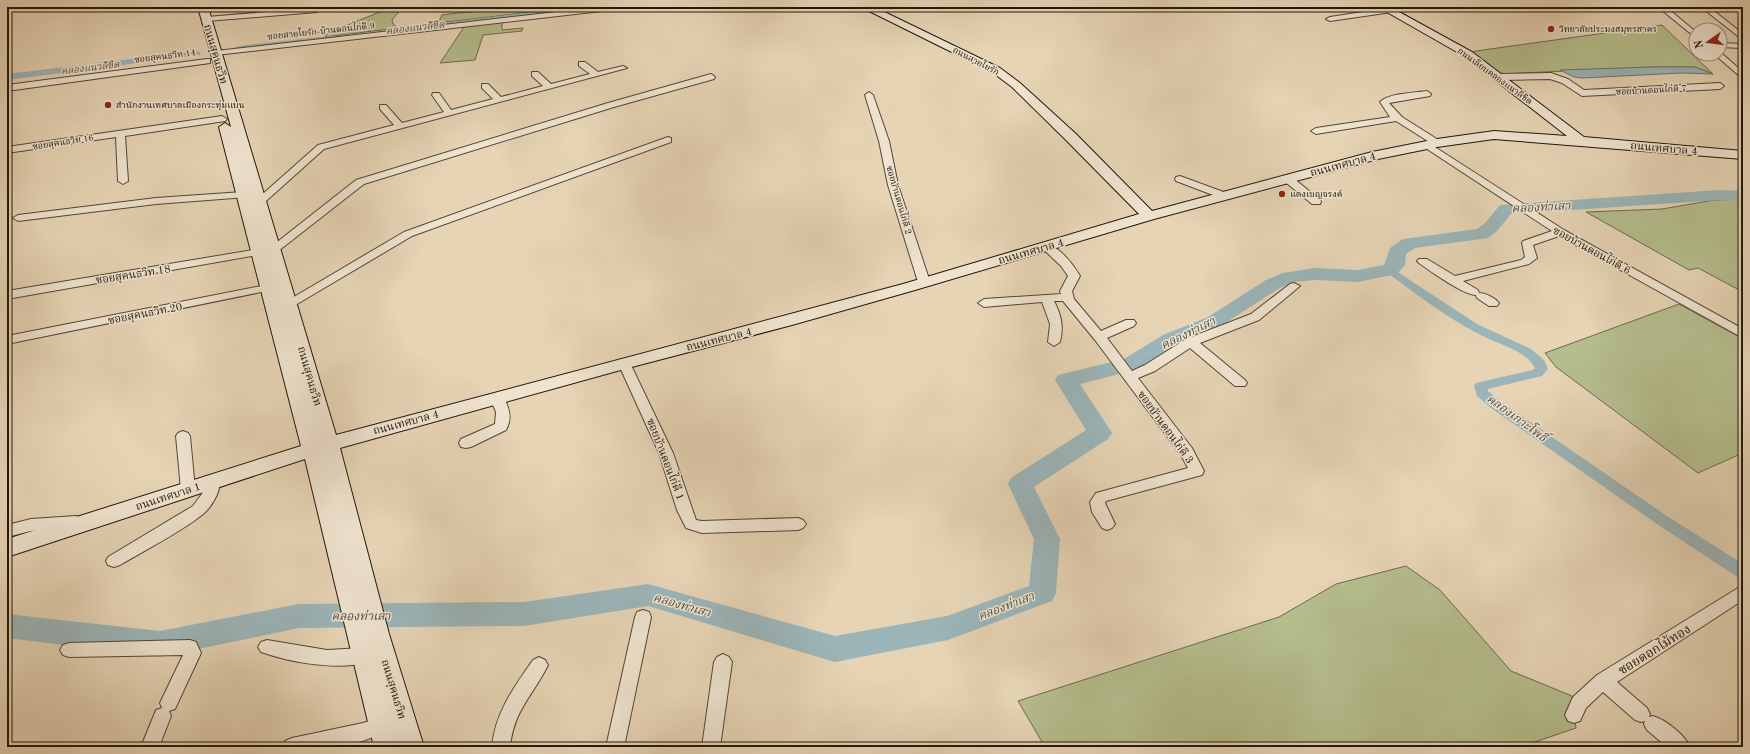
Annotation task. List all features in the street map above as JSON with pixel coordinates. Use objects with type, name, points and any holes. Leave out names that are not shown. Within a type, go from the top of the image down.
[{"type":"street","name":"ถนนสุคนธวิท","points":[[193,7],[211,57],[250,203]]},
{"type":"street","name":"ซอยสายใยรัก-บ้านดอนไก่ดี 9","points":[[211,57],[619,7]]},
{"type":"street","name":"ถนนสายใยรัก","points":[[866,7],[996,70],[1016,85],[1071,137],[1073,141],[1154,215]]},
{"type":"street","points":[[1662,7],[1688,29]]},
{"type":"street","points":[[1705,7],[1742,38]]},
{"type":"street","points":[[1735,7],[1743,9]]},
{"type":"street","points":[[1330,18],[1386,9]]},
{"type":"street","name":"ถนนเลียบคลองแนวลิขิต","points":[[1386,9],[1468,54],[1581,141]]},
{"type":"street","points":[[205,13],[314,10]]},
{"type":"street","name":"ถนนสุคนธวิท","points":[[205,13],[222,119],[266,251],[321,446]]},
{"type":"street","points":[[1733,30],[1743,29]]},
{"type":"street","points":[[1728,45],[1743,46]]},
{"type":"street","name":"ซอยสุคนธวิท 14","points":[[7,88],[211,57]]},
{"type":"street","points":[[1727,62],[1743,76]]},
{"type":"street","points":[[582,64],[596,75]]},
{"type":"street","points":[[18,218],[156,201],[250,203],[321,147],[623,68]]},
{"type":"street","points":[[534,74],[549,87]]},
{"type":"street","points":[[1499,77],[1551,76],[1565,81],[1582,93]]},
{"type":"street","points":[[266,251],[360,182],[611,106],[711,78]]},
{"type":"street","points":[[486,86],[499,100]]},
{"type":"street","name":"ซอยบ้านดอนไก่ดี 7","points":[[1568,93],[1720,86]]},
{"type":"street","name":"ซอยบ้านดอนไก่ดี 6","points":[[1427,94],[1393,99],[1384,102],[1385,106],[1398,118],[1432,144],[1527,211],[1560,232],[1743,334]]},
{"type":"street","name":"ซอยบัานดอนไก่ดี 2","points":[[869,95],[884,141],[893,185],[924,282]]},
{"type":"street","points":[[436,96],[450,113]]},
{"type":"street","points":[[383,107],[400,126]]},
{"type":"street","points":[[1316,131],[1398,118]]},
{"type":"street","name":"ซอยสุคนธวิท 16","points":[[7,150],[222,119]]},
{"type":"street","points":[[120,133],[124,181]]},
{"type":"street","name":"ถนนเทศบาล 4","points":[[321,446],[624,363],[786,321],[1046,247],[1128,222],[1377,155],[1432,144],[1494,135],[1743,155]]},
{"type":"street","points":[[288,304],[408,234],[668,140]]},
{"type":"street","points":[[1180,179],[1225,196]]},
{"type":"street","points":[[1288,179],[1316,202]]},
{"type":"street","points":[[1128,222],[1133,217],[1139,201],[1159,206],[1181,208]]},
{"type":"street","points":[[1453,280],[1525,262],[1531,258],[1527,243],[1560,232]]},
{"type":"street","points":[[984,303],[1067,297],[1066,291],[1074,276],[1071,268],[1046,247]]},
{"type":"street","name":"ซอยสุคนธวิท 18","points":[[7,295],[170,269],[266,251]]},
{"type":"street","points":[[1423,261],[1492,303]]},
{"type":"street","name":"ถนนสุคนธวิท","points":[[275,286],[288,304],[342,535],[359,600],[366,643],[390,730],[411,747]]},
{"type":"street","name":"ซอยสุคนธวิท 20","points":[[7,340],[275,286]]},
{"type":"street","points":[[1126,372],[1150,368],[1190,342],[1256,317],[1294,286]]},
{"type":"street","name":"ซอยบัานดอนไก่ดี 3","points":[[1067,297],[1187,452],[1197,471],[1101,497],[1097,502],[1100,512],[1107,524]]},
{"type":"street","points":[[1046,298],[1057,322],[1054,342]]},
{"type":"street","points":[[1099,337],[1130,323]]},
{"type":"street","points":[[1190,342],[1205,352],[1240,382]]},
{"type":"street","name":"ซอยบัานดอนไก่ดี 1","points":[[624,363],[661,441],[680,490],[687,517],[691,524],[702,527],[798,524]]},
{"type":"street","points":[[466,443],[501,427],[504,421],[503,411],[496,398]]},
{"type":"street","points":[[183,436],[188,489]]},
{"type":"street","name":"ถนนเทศบาล 1","points":[[7,548],[321,446]]},
{"type":"street","points":[[114,561],[198,510],[211,492],[213,481]]},
{"type":"street","points":[[7,531],[44,524],[86,522]]},
{"type":"street","name":"ซอยดอกไม้ทอง","points":[[1574,715],[1579,703],[1603,681],[1743,592]]},
{"type":"street","points":[[615,747],[642,617]]},
{"type":"street","points":[[267,647],[327,658],[346,659],[366,643]]},
{"type":"street","points":[[69,650],[190,647],[192,653],[150,747]]},
{"type":"street","points":[[711,747],[723,662]]},
{"type":"street","points":[[501,747],[506,720],[512,704],[540,665]]},
{"type":"street","points":[[1603,681],[1681,747]]},
{"type":"street","points":[[292,747],[363,732],[390,730]]},
{"type":"green space","points":[[392,7],[403,7],[392,20],[393,24],[398,28],[325,37],[328,33]]},
{"type":"green space","points":[[542,7],[574,7],[438,23],[442,15]]},
{"type":"green space","points":[[502,22],[502,30],[523,28],[522,31],[483,35],[475,60],[440,63],[464,27]]},
{"type":"green space","points":[[1662,25],[1688,50],[1688,62],[1701,62],[1713,74],[1695,67],[1652,67],[1500,74],[1469,52]]},
{"type":"green space","points":[[1743,199],[1743,292],[1698,268],[1689,270],[1586,212],[1662,209],[1714,200]]},
{"type":"green space","points":[[1679,304],[1743,339],[1743,453],[1698,473],[1556,367],[1545,353]]},
{"type":"green space","points":[[1406,566],[1440,590],[1511,671],[1572,696],[1576,728],[1520,747],[1045,747],[1018,701],[1279,617],[1336,584]]},
{"type":"water","points":[[1695,67],[1713,74],[1682,73],[1582,78],[1574,77],[1560,70]]},
{"type":"waterway","name":"คลองแนวลิขิต","points":[[399,30],[593,7]]},
{"type":"waterway","name":"คลองแนวลิขิต","points":[[238,48],[331,38]]},
{"type":"waterway","name":"คลองแนวลิขิต","points":[[7,77],[197,53]]},
{"type":"waterway","name":"คลองท่าเสา","points":[[7,626],[160,644],[299,616],[524,614],[648,595],[835,649],[948,628],[1042,593],[1047,539],[1020,484],[1100,433],[1066,380],[1131,364],[1170,340],[1215,321],[1273,284],[1290,277],[1315,274],[1358,276],[1390,270],[1395,265],[1397,252],[1410,243],[1482,234],[1490,228],[1506,209],[1720,195],[1743,196]]},
{"type":"waterway","name":"คลองเกาะโพธิ์","points":[[1390,270],[1473,327],[1527,352],[1539,363],[1542,369],[1537,373],[1481,386],[1482,393],[1496,405],[1662,520],[1743,572]]},
{"type":"place","name":"วิทยาลัยประมงสมุทรสาคร","points":[[1551,29]]},
{"type":"place","name":"สำนักงานเทศบาลเมืองกระทุ่มแบน","points":[[108,105]]},
{"type":"place","name":"แดงเบญจรงค์","points":[[1282,194]]}]
